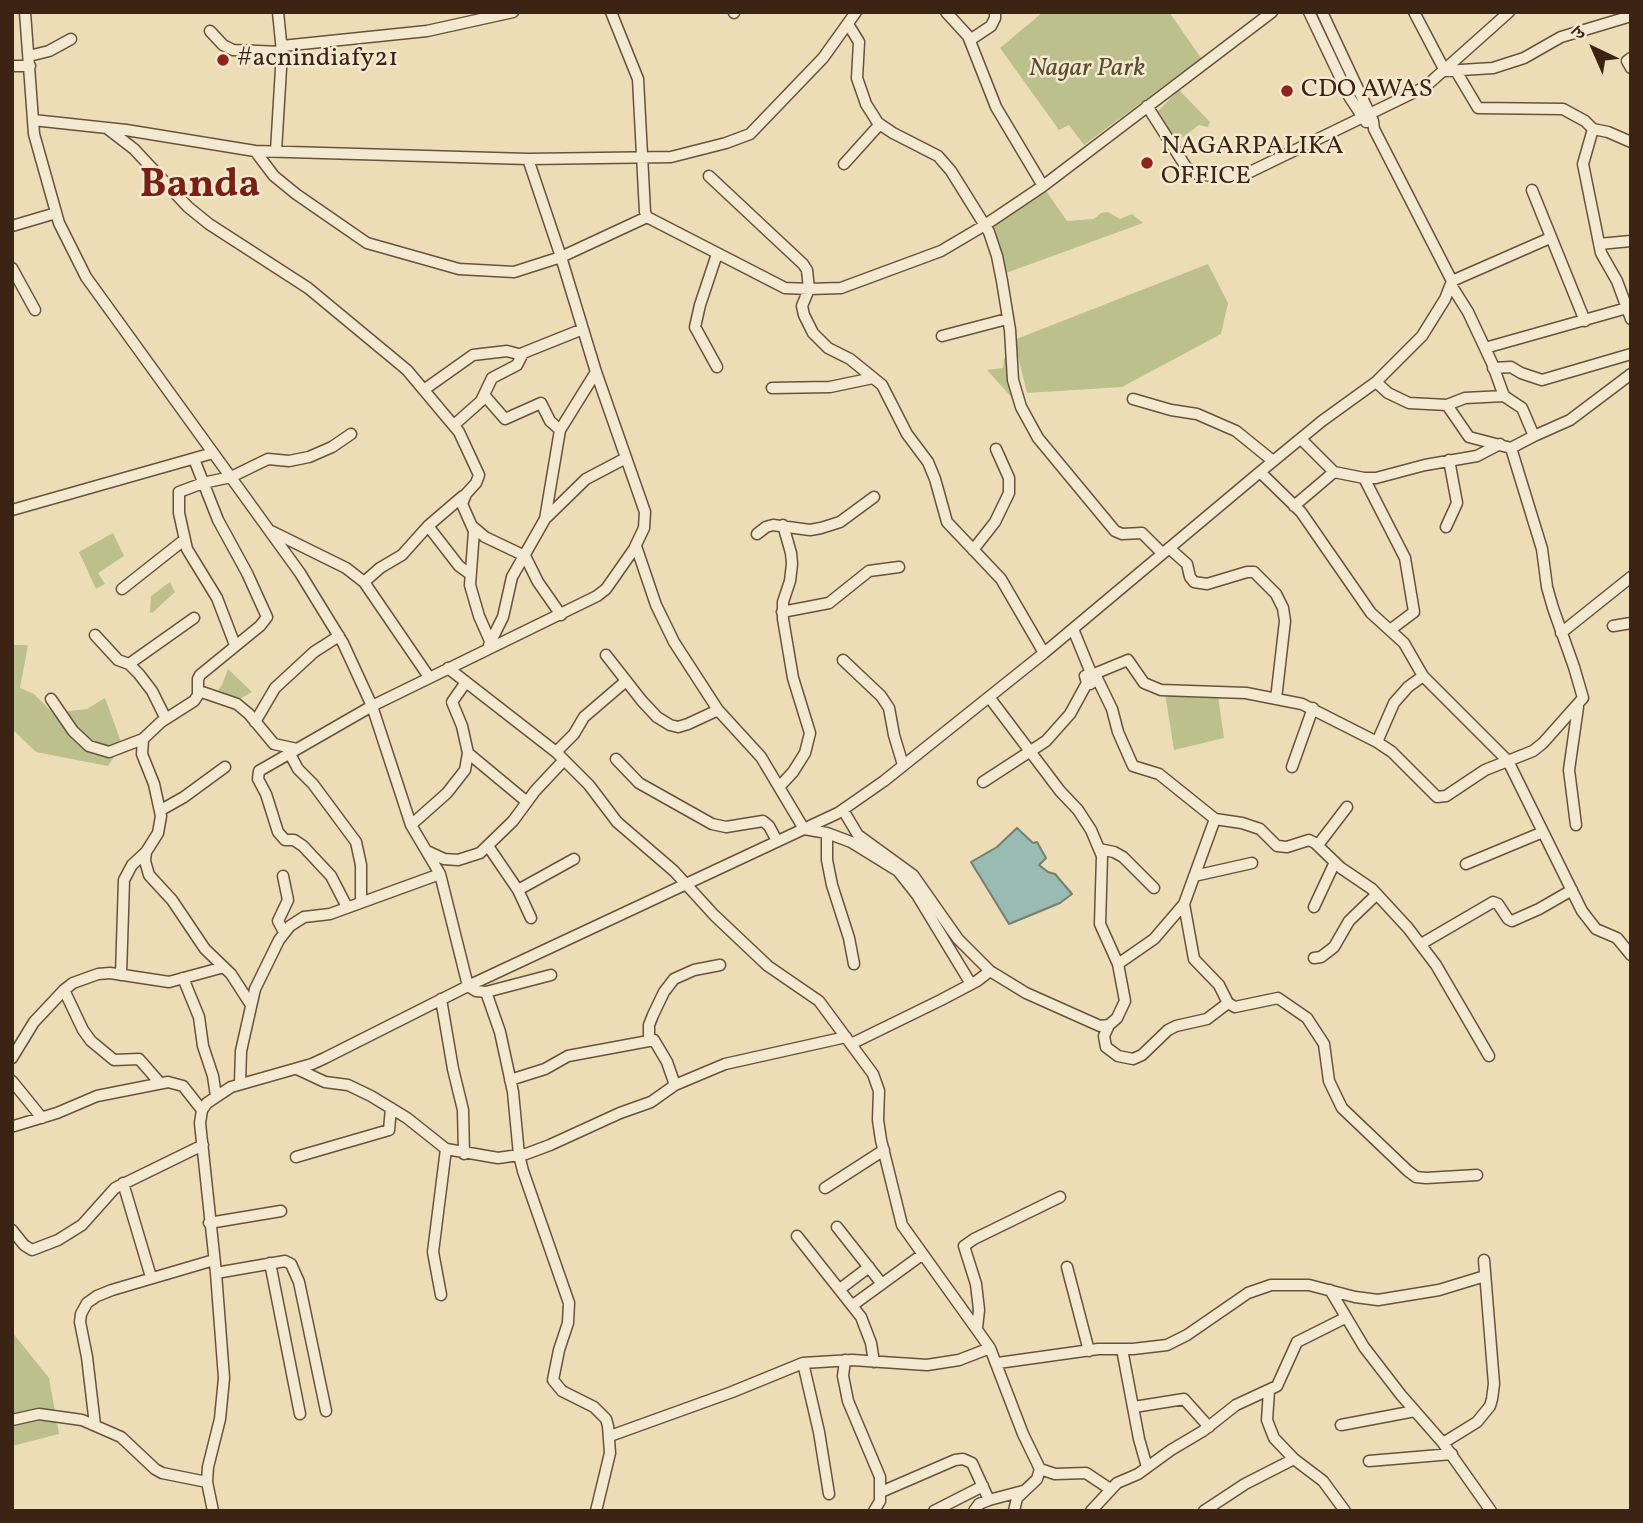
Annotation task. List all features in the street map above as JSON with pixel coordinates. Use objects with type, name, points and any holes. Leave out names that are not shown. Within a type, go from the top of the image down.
[{"type":"street","points":[[25,12],[33,120],[39,155],[56,213],[86,277],[305,580],[339,636],[372,706],[411,825],[440,874],[468,986],[476,991],[486,992],[551,975]]},
{"type":"street","points":[[276,151],[282,49],[278,12]]},
{"type":"street","points":[[210,31],[223,45],[233,50],[282,49],[427,31],[513,12]]},
{"type":"street","points":[[611,12],[638,79],[647,217],[785,288],[809,289],[841,288],[941,251],[985,225],[1043,186],[1272,12]]},
{"type":"street","points":[[33,120],[106,128],[255,151],[528,159],[671,157],[750,134],[808,74],[856,12]]},
{"type":"street","points":[[946,12],[970,40],[996,107],[1043,186]]},
{"type":"street","points":[[970,40],[991,26],[995,12]]},
{"type":"street","points":[[1309,12],[1350,98],[1367,116]]},
{"type":"street","points":[[1322,12],[1367,116],[1468,312],[1504,396],[1522,408],[1534,436]]},
{"type":"street","points":[[1414,12],[1450,71],[1478,108],[1563,109],[1585,121],[1593,129],[1631,142]]},
{"type":"street","points":[[1147,106],[1186,167],[1197,174],[1215,176],[1250,172],[1425,88],[1450,71],[1508,12]]},
{"type":"street","points":[[1450,71],[1493,68],[1524,58],[1561,37],[1631,16]]},
{"type":"street","points":[[848,24],[859,42],[857,78],[866,104],[880,124],[893,134],[937,156],[951,171],[985,225],[997,256],[1013,380],[1021,407],[1038,438],[1115,531],[1122,534],[1142,533],[1187,564],[1189,577],[1194,582],[1208,584],[1254,572],[1276,594],[1283,607],[1285,621],[1276,699]]},
{"type":"street","points":[[12,66],[30,61],[71,39]]},
{"type":"street","points":[[1631,58],[1627,61],[1631,68]]},
{"type":"street","points":[[844,164],[880,124]]},
{"type":"street","points":[[106,128],[134,149],[188,207],[209,224],[308,288],[407,370],[465,441],[479,475],[476,483],[428,526],[402,555],[389,561],[364,582]]},
{"type":"street","points":[[1485,348],[1628,307],[1599,244],[1583,164],[1593,129]]},
{"type":"street","points":[[255,151],[274,176],[296,194],[368,243],[459,269],[514,272],[561,257],[647,217]]},
{"type":"street","points":[[347,907],[331,876],[303,846],[294,840],[285,840],[278,832],[258,774],[263,768],[372,706],[490,645],[561,615],[597,596],[606,589],[636,546],[644,528],[645,512],[596,372],[528,159]]},
{"type":"street","points":[[709,176],[803,264],[807,270],[809,289],[803,306],[804,315],[813,333],[828,348],[850,359],[882,385],[907,434],[928,462],[947,522],[1001,579],[1044,653]]},
{"type":"street","points":[[1532,190],[1585,321]]},
{"type":"street","points":[[12,226],[56,213]]},
{"type":"street","points":[[213,1511],[207,1482],[224,1391],[215,1260],[200,1124],[202,1110],[216,1096],[240,1083],[297,1069],[334,1054],[468,986],[843,810],[1044,653],[1273,461],[1376,382],[1422,336],[1452,283],[1550,239]]},
{"type":"street","points":[[1599,244],[1631,241]]},
{"type":"street","points":[[717,254],[695,325],[697,334],[717,367]]},
{"type":"street","points":[[12,268],[35,310]]},
{"type":"street","points":[[942,336],[1007,319]]},
{"type":"street","points":[[454,425],[485,396],[492,378],[517,365],[522,355],[583,329]]},
{"type":"street","points":[[425,389],[473,355],[507,351],[522,355]]},
{"type":"street","points":[[1493,368],[1511,367],[1542,380],[1631,354]]},
{"type":"street","points":[[545,519],[560,430],[596,372]]},
{"type":"street","points":[[1301,439],[1334,472],[1376,478],[1485,453],[1534,436],[1570,420],[1631,374]]},
{"type":"street","points":[[772,388],[830,387],[873,377]]},
{"type":"street","points":[[1376,382],[1388,393],[1409,403],[1447,405],[1465,398],[1504,396]]},
{"type":"street","points":[[485,396],[505,419],[541,403],[550,421],[560,430]]},
{"type":"street","points":[[1132,399],[1197,414],[1236,431],[1273,461]]},
{"type":"street","points":[[1447,405],[1469,437],[1505,446]]},
{"type":"street","points":[[235,645],[217,598],[184,540],[179,513],[179,492],[230,477],[268,459],[289,461],[310,457],[351,434]]},
{"type":"street","points":[[983,782],[1046,741],[1070,714],[1092,677],[1128,660],[1144,683],[1161,690],[1246,693],[1313,708],[1392,752],[1437,797],[1446,796],[1485,770],[1539,747],[1583,698],[1547,587],[1542,549],[1505,446]]},
{"type":"street","points":[[973,550],[995,522],[1009,493],[1009,478],[996,449]]},
{"type":"street","points":[[12,510],[213,453]]},
{"type":"street","points":[[490,645],[503,617],[512,577],[545,519],[586,479],[626,458]]},
{"type":"street","points":[[51,699],[73,731],[89,746],[109,752],[143,739],[152,729],[194,701],[199,691],[200,675],[266,620],[267,614],[218,520],[194,459]]},
{"type":"street","points":[[1446,527],[1457,503],[1449,460]]},
{"type":"street","points":[[1260,472],[1294,506],[1371,613],[1404,643],[1423,676],[1508,761],[1582,911],[1596,929],[1617,938],[1631,955]]},
{"type":"street","points":[[1294,506],[1334,472]]},
{"type":"street","points":[[1364,478],[1405,558],[1414,612],[1390,630]]},
{"type":"street","points":[[466,494],[462,504],[472,526],[485,537],[525,556],[538,582],[561,615]]},
{"type":"street","points":[[757,534],[766,527],[783,525],[810,530],[840,522],[874,497]]},
{"type":"street","points":[[780,786],[793,772],[805,752],[810,733],[790,664],[782,612],[792,564],[783,525]]},
{"type":"street","points":[[428,526],[460,566],[470,574]]},
{"type":"street","points":[[472,526],[470,574],[475,603],[490,645]]},
{"type":"street","points":[[269,530],[346,568],[364,582],[429,677]]},
{"type":"street","points":[[122,589],[184,540]]},
{"type":"street","points":[[636,546],[656,605],[684,660],[718,709],[755,749],[804,829]]},
{"type":"street","points":[[782,612],[829,603],[862,575],[876,569],[899,567]]},
{"type":"street","points":[[1561,633],[1631,577]]},
{"type":"street","points":[[128,664],[194,618]]},
{"type":"street","points":[[1612,626],[1631,623]]},
{"type":"street","points":[[1073,629],[1092,677],[1112,709],[1118,732],[1133,766],[1158,774],[1215,819],[1260,829],[1277,846],[1309,840],[1318,845],[1335,862],[1377,894],[1421,944],[1489,1056]]},
{"type":"street","points":[[95,635],[118,660],[128,664],[139,674],[152,691],[166,719]]},
{"type":"street","points":[[255,722],[281,682],[308,657],[339,636]]},
{"type":"street","points":[[606,655],[657,717],[670,725],[678,727],[688,724],[718,709]]},
{"type":"street","points":[[843,660],[890,708],[894,735],[903,765]]},
{"type":"street","points":[[448,668],[560,756],[589,785],[617,822],[674,871],[714,915],[768,966],[819,1001],[877,1083],[878,1120],[902,1225],[990,1348],[1023,1434],[1040,1469],[1037,1479],[1017,1498],[1014,1511]]},
{"type":"street","points":[[1377,742],[1394,703],[1408,687],[1423,676]]},
{"type":"street","points":[[429,852],[444,859],[458,860],[473,857],[488,846],[513,821],[560,756],[584,717],[626,681]]},
{"type":"street","points":[[411,825],[460,779],[468,761],[462,726],[452,702],[466,682]]},
{"type":"street","points":[[199,691],[237,704],[274,744],[293,752]]},
{"type":"street","points":[[989,697],[1078,810],[1099,849],[1104,867],[1100,924],[1118,964],[1125,1001],[1104,1036],[1105,1047],[1118,1056],[1133,1059],[1142,1055],[1168,1030],[1207,1019],[1228,1003]]},
{"type":"street","points":[[1576,825],[1569,770],[1578,704]]},
{"type":"street","points":[[1292,767],[1313,708]]},
{"type":"street","points":[[121,975],[124,880],[132,865],[146,852],[158,833],[160,810],[152,776],[142,754],[143,739]]},
{"type":"street","points":[[293,752],[298,769],[313,784],[356,842],[361,902]]},
{"type":"street","points":[[468,753],[527,802]]},
{"type":"street","points":[[616,759],[639,783],[712,824],[726,827],[764,821],[777,841]]},
{"type":"street","points":[[160,810],[184,797],[225,766]]},
{"type":"street","points":[[1318,845],[1347,807]]},
{"type":"street","points":[[843,810],[858,835],[913,875],[958,939],[989,972],[1026,993],[1100,1026],[1109,1025]]},
{"type":"street","points":[[1118,964],[1154,939],[1184,904],[1215,819]]},
{"type":"street","points":[[804,829],[827,833],[851,842],[889,865],[907,881],[974,983]]},
{"type":"street","points":[[1465,864],[1543,832]]},
{"type":"street","points":[[827,833],[827,860],[832,886],[854,964]]},
{"type":"street","points":[[488,846],[518,890],[531,918]]},
{"type":"street","points":[[1099,849],[1123,857],[1154,888]]},
{"type":"street","points":[[146,852],[145,861],[149,875],[172,900],[205,949],[224,967],[251,1005]]},
{"type":"street","points":[[518,890],[575,859]]},
{"type":"street","points":[[1314,907],[1335,862]]},
{"type":"street","points":[[1194,876],[1252,863]]},
{"type":"street","points":[[240,1083],[239,1063],[251,1005],[284,932],[304,917],[330,914],[440,874]]},
{"type":"street","points":[[283,876],[288,900],[278,921],[284,932]]},
{"type":"street","points":[[1421,944],[1466,915],[1493,902],[1498,904],[1512,921],[1572,890]]},
{"type":"street","points":[[1314,958],[1321,957],[1334,947],[1349,921],[1377,894]]},
{"type":"street","points":[[1184,904],[1194,959],[1219,985],[1228,1003],[1235,1007],[1279,998],[1307,1018],[1324,1044],[1329,1081],[1342,1108],[1416,1177],[1477,1175]]},
{"type":"street","points":[[649,1040],[649,1025],[653,1014],[674,979],[694,970],[720,965]]},
{"type":"street","points":[[12,1058],[25,1041],[31,1027],[73,983],[99,974],[161,982],[224,967]]},
{"type":"street","points":[[297,1069],[325,1082],[356,1088],[391,1108],[446,1149],[498,1158],[519,1155],[550,1145],[651,1102],[675,1085],[725,1064],[848,1041],[974,983],[989,972]]},
{"type":"street","points":[[183,978],[198,1017],[216,1096]]},
{"type":"street","points":[[64,990],[83,1031],[91,1041],[114,1060],[139,1059],[160,1083]]},
{"type":"street","points":[[486,992],[500,1032],[510,1080],[517,1118],[519,1155],[569,1303],[568,1323],[553,1380],[562,1391],[594,1407],[606,1419],[610,1436],[607,1466],[596,1511]]},
{"type":"street","points":[[441,999],[463,1110],[464,1154]]},
{"type":"street","points":[[510,1080],[545,1069],[568,1056],[654,1040],[667,1062],[675,1085]]},
{"type":"street","points":[[12,1082],[42,1118]]},
{"type":"street","points":[[14,1126],[97,1096],[168,1082],[183,1086],[202,1110]]},
{"type":"street","points":[[296,1157],[389,1130],[391,1108]]},
{"type":"street","points":[[12,1230],[28,1249],[41,1248],[82,1225],[108,1195],[123,1183],[203,1145]]},
{"type":"street","points":[[440,1295],[433,1252],[446,1149]]},
{"type":"street","points":[[825,1188],[885,1154]]},
{"type":"street","points":[[123,1183],[151,1277]]},
{"type":"street","points":[[977,1328],[979,1310],[976,1284],[964,1246],[1060,1197]]},
{"type":"street","points":[[209,1223],[281,1211]]},
{"type":"street","points":[[838,1227],[882,1284]]},
{"type":"street","points":[[797,1236],[853,1305],[866,1328],[874,1362]]},
{"type":"street","points":[[853,1305],[923,1254]]},
{"type":"street","points":[[95,1425],[81,1314],[87,1303],[97,1296],[151,1277],[215,1260]]},
{"type":"street","points":[[1443,1443],[1477,1422],[1490,1406],[1492,1399],[1494,1384],[1484,1260]]},
{"type":"street","points":[[216,1273],[285,1261],[296,1271],[326,1411]]},
{"type":"street","points":[[271,1263],[300,1414]]},
{"type":"street","points":[[840,1289],[869,1267]]},
{"type":"street","points":[[1067,1268],[1088,1351]]},
{"type":"street","points":[[998,1363],[1088,1351],[1157,1347],[1177,1342],[1258,1288],[1282,1284],[1309,1285],[1364,1298],[1390,1298],[1438,1290],[1485,1276]]},
{"type":"street","points":[[1329,1290],[1364,1347],[1443,1443],[1491,1511]]},
{"type":"street","points":[[1091,1511],[1110,1489],[1209,1427],[1236,1405],[1280,1384],[1297,1342],[1345,1318]]},
{"type":"street","points":[[610,1436],[803,1363],[845,1360],[939,1364],[959,1360],[990,1348]]},
{"type":"street","points":[[1122,1349],[1147,1467]]},
{"type":"street","points":[[845,1360],[843,1376],[846,1394],[877,1466],[881,1492],[880,1501],[874,1511]]},
{"type":"street","points":[[803,1363],[819,1432],[829,1494]]},
{"type":"street","points":[[1269,1391],[1267,1420],[1275,1438],[1294,1459],[1323,1481],[1345,1511]]},
{"type":"street","points":[[1134,1407],[1184,1398],[1209,1427]]},
{"type":"street","points":[[1341,1425],[1415,1411]]},
{"type":"street","points":[[12,1420],[39,1414],[67,1416],[121,1437],[152,1466],[207,1482]]},
{"type":"street","points":[[1369,1461],[1451,1454]]},
{"type":"street","points":[[881,1492],[954,1460],[963,1459],[972,1463],[989,1500]]},
{"type":"street","points":[[1204,1511],[1236,1489],[1294,1459]]},
{"type":"street","points":[[1040,1469],[1055,1474],[1086,1473],[1110,1489]]},
{"type":"street","points":[[934,1511],[983,1486]]},
{"type":"street","points":[[974,1511],[979,1504],[1023,1491]]},
{"type":"green space","name":"Nagar Park","points":[[1043,12],[1169,12],[1201,58],[1084,145],[1069,125],[1059,130],[1000,48]]},
{"type":"green space","points":[[1179,90],[1210,122],[1208,127],[1199,125],[1170,147],[1151,118]]},
{"type":"green space","points":[[1046,191],[1067,221],[1094,219],[1101,213],[1108,212],[1120,219],[1132,214],[1143,223],[1006,273],[990,229]]},
{"type":"green space","points":[[1208,264],[1228,303],[1221,334],[1122,387],[1027,393],[1014,340]]},
{"type":"green space","points":[[1014,355],[1024,411],[987,370],[1003,368],[1004,358]]},
{"type":"green space","points":[[113,533],[124,556],[98,573],[105,584],[96,589],[79,552]]},
{"type":"green space","points":[[170,582],[175,592],[150,612],[151,596]]},
{"type":"green space","points":[[12,645],[28,645],[20,688],[34,694],[53,713],[87,709],[105,698],[122,745],[108,766],[36,752],[12,729]]},
{"type":"green space","points":[[228,669],[252,692],[235,702],[217,692]]},
{"type":"green space","points":[[1165,693],[1218,696],[1224,738],[1174,750]]},
{"type":"green space","points":[[12,1332],[49,1378],[59,1434],[12,1446]]},
{"type":"water","points":[[1017,828],[1033,843],[1037,842],[1046,858],[1039,865],[1055,874],[1072,894],[1060,903],[1009,924],[971,862],[997,847]]},
{"type":"place","name":"#acnindiafy21","points":[[223,60]]},
{"type":"place","name":"CDO AWAS","points":[[1287,91]]},
{"type":"place","name":"NAGARPALIKA OFFICE","points":[[1147,163]]},
{"type":"district","name":"Banda","points":[[200,189]]}]
